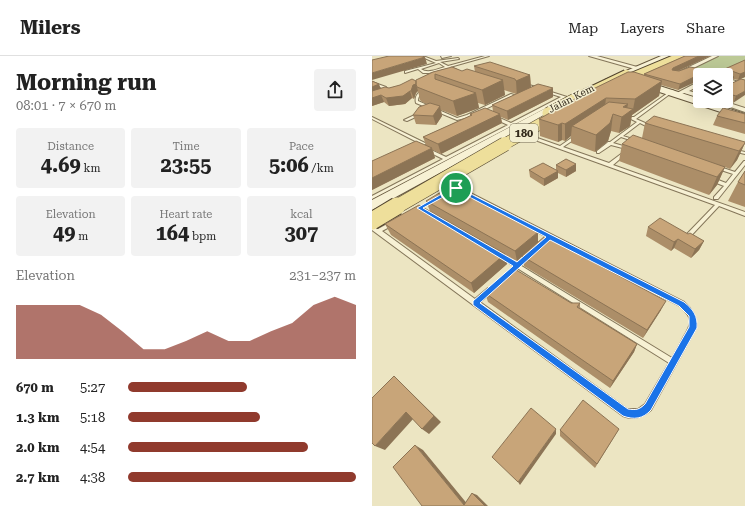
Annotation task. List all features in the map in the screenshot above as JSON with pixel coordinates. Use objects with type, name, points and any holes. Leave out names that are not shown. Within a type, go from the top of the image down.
[{"type":"main road","name":"180","points":[[372,210],[600,85],[672,56]]},
{"type":"main road","name":"180","points":[[373,225],[550,118],[607,88],[683,56]]},
{"type":"street","points":[[596,56],[648,71]]},
{"type":"street","name":"Jalan Kem","points":[[373,225],[444,181],[529,136],[589,99],[627,79],[637,68],[667,56]]},
{"type":"street","name":"Jalan Kem","points":[[372,206],[566,98],[627,79],[683,56]]},
{"type":"street","points":[[675,75],[716,56]]},
{"type":"street","points":[[687,69],[693,70]]},
{"type":"street","points":[[627,79],[745,116]]},
{"type":"street","points":[[675,93],[693,86]]},
{"type":"street","points":[[675,93],[693,95]]},
{"type":"street","points":[[675,93],[693,97]]},
{"type":"street","points":[[737,108],[745,102]]},
{"type":"street","points":[[733,107],[745,110]]},
{"type":"street","points":[[724,108],[745,116]]},
{"type":"lane","points":[[421,56],[438,62],[458,72]]},
{"type":"lane","points":[[442,57],[450,56]]},
{"type":"lane","points":[[406,72],[438,62],[473,56]]},
{"type":"lane","points":[[418,68],[427,72],[456,63],[488,56]]},
{"type":"lane","points":[[612,90],[621,85],[627,79]]},
{"type":"lane","points":[[733,86],[745,79]]},
{"type":"lane","points":[[733,82],[745,85]]},
{"type":"lane","points":[[372,83],[385,88],[387,92],[372,98]]},
{"type":"lane","points":[[522,83],[566,98]]},
{"type":"lane","points":[[427,88],[418,94],[417,100],[420,104],[460,120],[512,95]]},
{"type":"lane","points":[[534,92],[540,89]]},
{"type":"lane","points":[[505,93],[516,96]]},
{"type":"lane","points":[[633,118],[675,93]]},
{"type":"lane","points":[[372,198],[566,98]]},
{"type":"lane","points":[[478,105],[486,108]]},
{"type":"lane","points":[[406,120],[433,109]]},
{"type":"lane","points":[[487,114],[512,125]]},
{"type":"lane","points":[[620,117],[633,118],[659,129]]},
{"type":"lane","points":[[372,118],[424,144]]},
{"type":"lane","points":[[598,152],[609,142],[640,122]]},
{"type":"lane","points":[[560,147],[585,130]]},
{"type":"lane","points":[[529,136],[539,133]]},
{"type":"lane","points":[[529,136],[745,214]]},
{"type":"lane","points":[[620,136],[641,143]]},
{"type":"lane","points":[[431,140],[419,146],[446,159]]},
{"type":"lane","points":[[609,142],[636,152]]},
{"type":"lane","points":[[730,149],[745,153]]},
{"type":"lane","points":[[610,166],[629,150]]},
{"type":"lane","points":[[716,198],[745,162]]},
{"type":"lane","points":[[714,166],[735,173]]},
{"type":"lane","points":[[705,177],[726,185]]},
{"type":"lane","points":[[373,225],[475,303],[626,413],[636,414],[643,412],[648,407],[693,328],[694,321],[692,314],[688,309],[682,304],[550,237],[453,190],[444,181]]},
{"type":"lane","points":[[686,238],[719,204]]},
{"type":"lane","points":[[373,225],[398,220]]},
{"type":"lane","points":[[544,242],[550,237]]},
{"type":"lane","points":[[491,250],[673,362]]},
{"type":"lane","points":[[512,270],[523,261]]},
{"type":"lane","points":[[475,303],[496,284]]},
{"type":"green space","points":[[719,56],[745,56],[745,60],[728,68],[690,69]]},
{"type":"building","points":[[389,56],[425,57],[372,73],[372,60]]},
{"type":"building","points":[[685,56],[699,56],[673,68],[672,70],[679,71],[690,67],[696,68],[693,68],[693,78],[680,84],[644,74]]},
{"type":"building","points":[[745,60],[745,72],[740,74],[733,71],[733,68],[727,68]]},
{"type":"building","points":[[490,62],[530,75],[516,81],[515,79],[474,66]]},
{"type":"building","points":[[452,67],[462,71],[467,69],[503,80],[482,90],[435,74],[435,79],[476,93],[453,101],[417,87],[416,80],[433,72]]},
{"type":"building","points":[[628,72],[634,72],[662,81],[635,99],[606,98],[565,124],[562,123],[558,125],[539,119],[589,91]]},
{"type":"building","points":[[412,79],[416,81],[416,84],[413,85],[411,91],[403,96],[386,98],[381,95],[372,98],[372,91],[400,85]]},
{"type":"building","points":[[741,79],[745,80],[745,91],[736,96],[733,95],[733,83]]},
{"type":"building","points":[[372,81],[379,84],[372,87]]},
{"type":"building","points":[[538,84],[553,88],[507,111],[492,105]]},
{"type":"building","points":[[609,102],[628,104],[623,107],[633,109],[622,117],[613,114],[610,123],[596,135],[572,126]]},
{"type":"building","points":[[430,103],[440,106],[433,116],[413,115],[419,107]]},
{"type":"building","points":[[485,108],[500,114],[438,144],[423,137],[472,115],[470,114]]},
{"type":"building","points":[[723,108],[745,114],[745,123],[717,116]]},
{"type":"building","points":[[654,116],[745,143],[739,151],[645,123]]},
{"type":"building","points":[[633,135],[725,167],[717,177],[622,144]]},
{"type":"building","points":[[416,141],[432,148],[372,178],[372,161]]},
{"type":"building","points":[[566,159],[576,164],[566,170],[556,165]]},
{"type":"building","points":[[543,163],[558,171],[544,179],[529,170]]},
{"type":"building","points":[[745,171],[745,185],[738,182]]},
{"type":"building","points":[[451,186],[538,232],[515,251],[426,201]]},
{"type":"building","points":[[419,205],[505,254],[471,283],[385,224]]},
{"type":"building","points":[[660,218],[688,234],[690,233],[704,241],[695,249],[678,239],[674,242],[648,227]]},
{"type":"building","points":[[545,236],[666,301],[647,330],[522,256]]},
{"type":"building","points":[[513,268],[571,303],[580,303],[577,307],[637,344],[613,381],[485,293]]},
{"type":"building","points":[[394,376],[434,416],[422,429],[406,412],[375,446],[372,443],[372,398]]},
{"type":"building","points":[[583,400],[619,429],[597,464],[560,430]]},
{"type":"building","points":[[531,408],[556,429],[518,482],[492,457]]},
{"type":"building","points":[[415,445],[464,505],[472,493],[485,506],[422,506],[393,467]]},
{"type":"route","points":[[456,188],[419,208],[518,266],[550,237],[682,304],[688,309],[692,314],[694,321],[693,328],[648,407],[643,412],[636,414],[626,413],[475,303],[518,266],[550,237],[456,188]]}]
